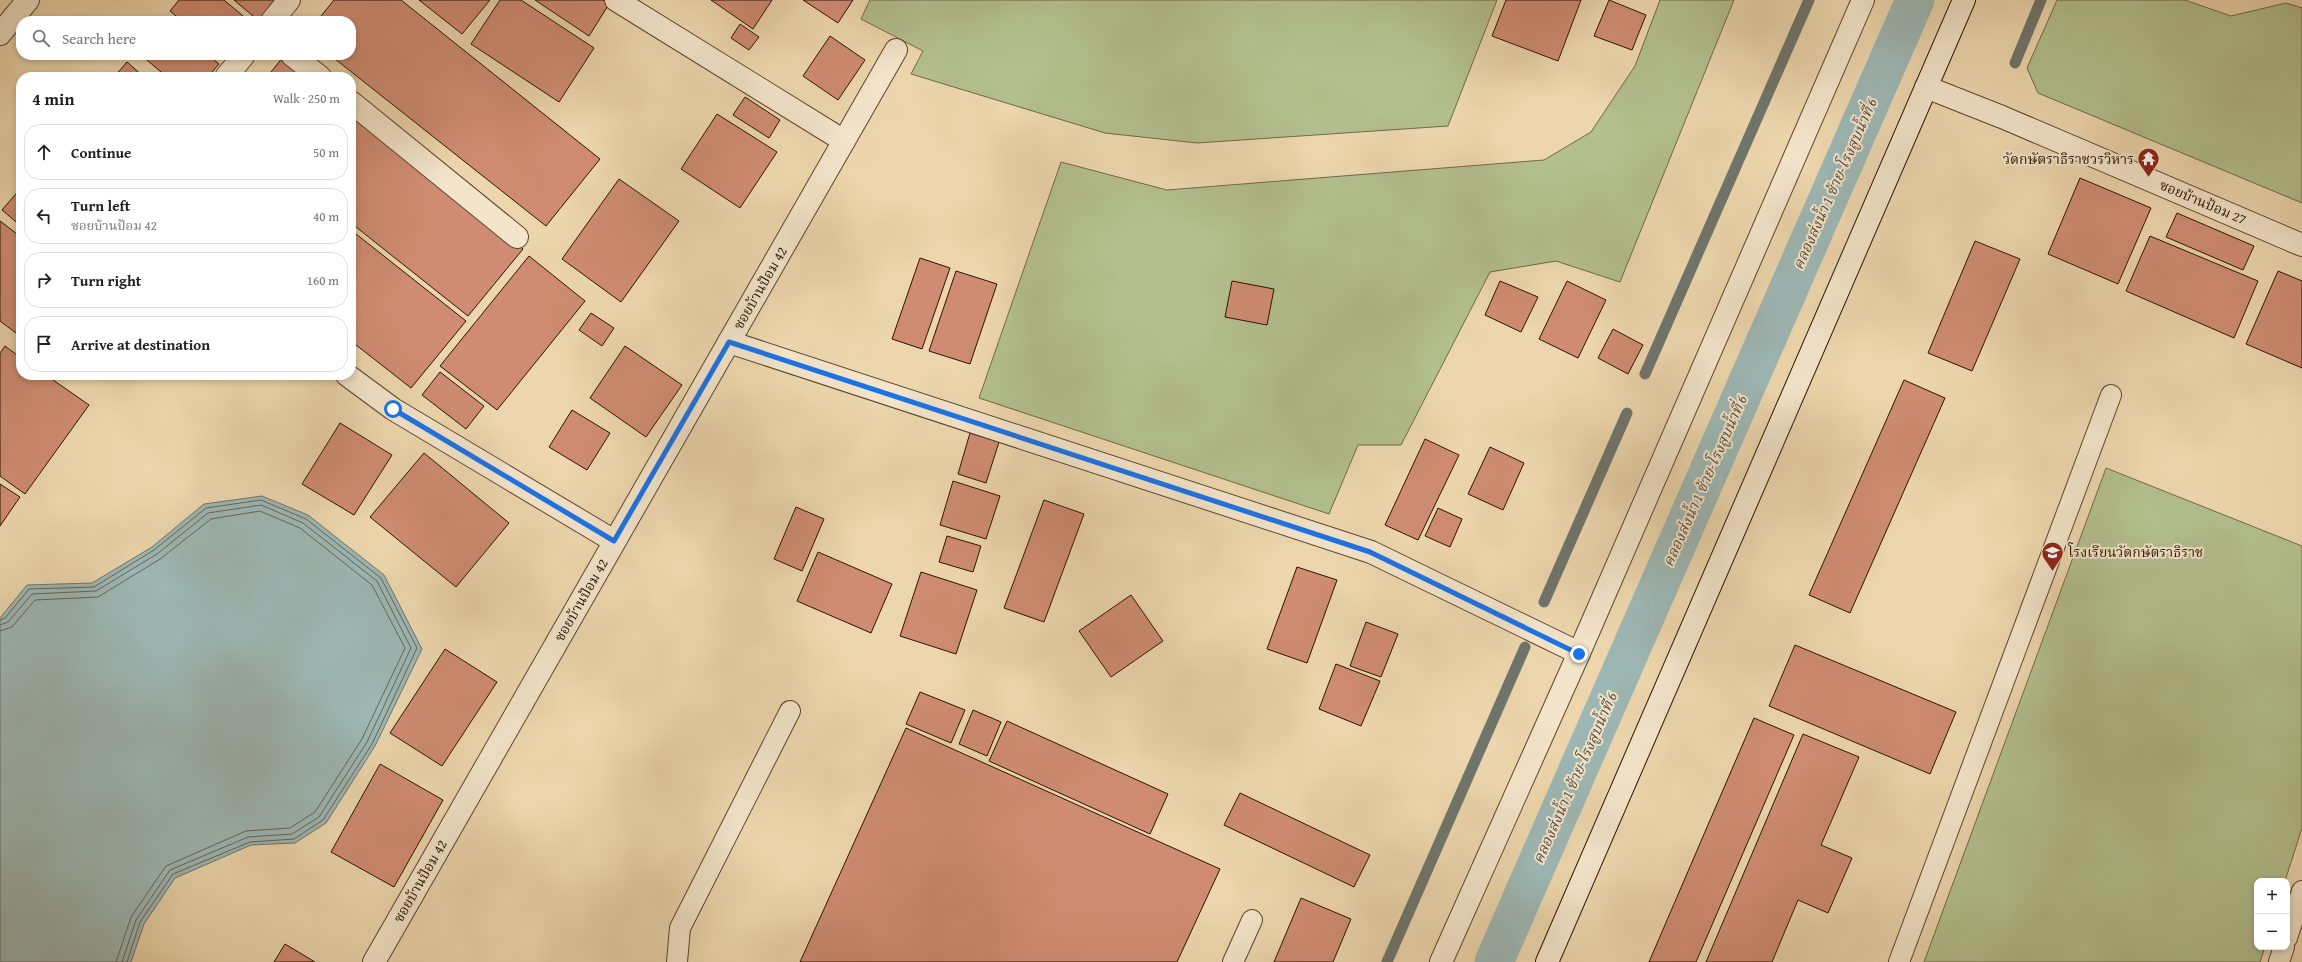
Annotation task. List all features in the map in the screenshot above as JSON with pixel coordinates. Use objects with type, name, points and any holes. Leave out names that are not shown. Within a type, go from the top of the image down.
[{"type":"street","points":[[0,34],[28,0]]},
{"type":"street","points":[[276,16],[289,0]]},
{"type":"street","points":[[616,0],[844,142]]},
{"type":"street","points":[[1441,962],[1579,654],[1863,0]]},
{"type":"street","points":[[1547,962],[1964,0]]},
{"type":"street","name":"ซอยบ้านป้อม 42","points":[[374,962],[896,50]]},
{"type":"street","points":[[230,72],[240,60]]},
{"type":"street","points":[[298,60],[314,72]]},
{"type":"street","name":"ซอยบ้านป้อม 27","points":[[1926,87],[2002,117],[2302,245]]},
{"type":"street","points":[[356,106],[517,237]]},
{"type":"street","points":[[729,342],[1370,552],[1579,654]]},
{"type":"street","points":[[354,380],[393,409],[614,541]]},
{"type":"lane","points":[[1899,962],[2111,395]]},
{"type":"lane","points":[[677,962],[680,928],[790,711]]},
{"type":"lane","points":[[2290,929],[2302,891]]},
{"type":"lane","points":[[1233,962],[1252,920]]},
{"type":"lane","points":[[2279,962],[2283,950]]},
{"type":"green space","points":[[870,0],[1497,0],[1448,126],[1197,143],[1105,133],[911,74],[923,51],[861,19]]},
{"type":"green space","points":[[1660,0],[1734,0],[1620,282],[1556,261],[1490,272],[1401,445],[1358,445],[1329,514],[979,398],[1061,162],[1167,190],[1544,160],[1591,132],[1635,66]]},
{"type":"green space","points":[[2057,0],[2185,0],[2231,16],[2286,3],[2302,8],[2302,203],[2038,93],[2027,68]]},
{"type":"green space","points":[[2106,468],[2302,546],[2302,828],[2286,878],[2254,878],[2254,950],[2264,950],[2260,962],[1924,962]]},
{"type":"water","points":[[262,496],[308,515],[384,575],[422,649],[375,746],[326,823],[295,843],[251,845],[175,878],[144,924],[131,962],[0,962],[0,618],[27,585],[92,583],[152,547],[204,504]]},
{"type":"building","points":[[179,0],[224,0],[243,16],[176,16],[170,11]]},
{"type":"building","points":[[234,0],[276,0],[263,16],[253,16]]},
{"type":"building","points":[[334,0],[401,0],[600,159],[546,226],[356,76],[356,72],[351,72],[336,60],[356,60],[356,16],[321,16]]},
{"type":"building","points":[[419,0],[490,0],[462,34]]},
{"type":"building","points":[[500,0],[521,0],[594,48],[559,102],[471,44]]},
{"type":"building","points":[[535,0],[603,0],[609,4],[589,36]]},
{"type":"building","points":[[711,0],[772,0],[753,29]]},
{"type":"building","points":[[803,0],[853,0],[838,23]]},
{"type":"building","points":[[1506,0],[1581,0],[1558,61],[1492,36]]},
{"type":"building","points":[[1609,0],[1646,15],[1632,50],[1594,36]]},
{"type":"building","points":[[740,24],[759,37],[749,50],[731,38]]},
{"type":"building","points":[[830,36],[865,60],[838,100],[803,76]]},
{"type":"building","points":[[147,60],[214,60],[219,64],[212,72],[161,72]]},
{"type":"building","points":[[281,60],[287,60],[302,72],[271,72]]},
{"type":"building","points":[[127,62],[138,72],[118,72]]},
{"type":"building","points":[[745,97],[780,120],[769,138],[733,115]]},
{"type":"building","points":[[717,114],[777,152],[740,208],[681,169]]},
{"type":"building","points":[[356,116],[523,249],[468,316],[356,227]]},
{"type":"building","points":[[2080,178],[2151,208],[2118,284],[2048,254]]},
{"type":"building","points":[[619,179],[679,221],[621,302],[562,259]]},
{"type":"building","points":[[16,194],[16,222],[2,210]]},
{"type":"building","points":[[2177,213],[2254,246],[2243,270],[2166,237]]},
{"type":"building","points":[[0,221],[16,233],[16,333],[0,321]]},
{"type":"building","points":[[356,234],[466,321],[411,388],[356,345]]},
{"type":"building","points":[[2150,236],[2258,281],[2234,338],[2126,291]]},
{"type":"building","points":[[1975,241],[2020,259],[1972,371],[1928,353]]},
{"type":"building","points":[[529,256],[585,301],[497,410],[440,366]]},
{"type":"building","points":[[920,258],[950,268],[922,349],[892,339]]},
{"type":"building","points":[[956,271],[997,284],[970,364],[929,351]]},
{"type":"building","points":[[2278,271],[2302,281],[2302,368],[2246,344]]},
{"type":"building","points":[[1232,281],[1274,289],[1267,325],[1225,317]]},
{"type":"building","points":[[1500,281],[1538,297],[1521,332],[1485,315]]},
{"type":"building","points":[[1567,281],[1606,300],[1578,358],[1539,339]]},
{"type":"building","points":[[591,313],[614,328],[602,346],[579,330]]},
{"type":"building","points":[[1613,329],[1643,345],[1628,374],[1598,358]]},
{"type":"building","points":[[5,346],[16,354],[16,380],[53,380],[89,405],[25,494],[0,476],[0,353]]},
{"type":"building","points":[[625,346],[682,385],[646,437],[590,398]]},
{"type":"building","points":[[440,372],[484,406],[466,429],[422,395]]},
{"type":"building","points":[[1904,380],[1945,398],[1850,613],[1809,595]]},
{"type":"building","points":[[572,410],[610,433],[587,470],[549,447]]},
{"type":"building","points":[[340,423],[392,455],[354,515],[302,484]]},
{"type":"building","points":[[970,433],[999,442],[986,483],[958,474]]},
{"type":"building","points":[[1425,439],[1459,455],[1418,540],[1385,525]]},
{"type":"building","points":[[1490,447],[1524,463],[1503,510],[1468,494]]},
{"type":"building","points":[[424,453],[509,523],[456,587],[370,517]]},
{"type":"building","points":[[953,481],[1000,496],[986,539],[940,525]]},
{"type":"building","points":[[0,484],[20,497],[0,526]]},
{"type":"building","points":[[1044,500],[1084,514],[1044,622],[1004,608]]},
{"type":"building","points":[[796,507],[824,519],[802,571],[774,559]]},
{"type":"building","points":[[1438,508],[1462,519],[1450,547],[1425,536]]},
{"type":"building","points":[[947,536],[981,546],[973,572],[939,562]]},
{"type":"building","points":[[818,552],[892,584],[871,633],[797,601]]},
{"type":"building","points":[[1297,567],[1337,580],[1307,663],[1267,649]]},
{"type":"building","points":[[921,572],[977,590],[956,654],[900,636]]},
{"type":"building","points":[[1131,595],[1163,641],[1111,677],[1079,631]]},
{"type":"building","points":[[1366,622],[1398,634],[1381,677],[1350,666]]},
{"type":"building","points":[[1795,645],[1956,712],[1930,774],[1769,706]]},
{"type":"building","points":[[445,649],[497,682],[442,766],[390,733]]},
{"type":"building","points":[[1336,664],[1380,681],[1361,726],[1319,709]]},
{"type":"building","points":[[920,692],[965,710],[951,743],[906,724]]},
{"type":"building","points":[[973,710],[1001,722],[987,756],[959,744]]},
{"type":"building","points":[[1754,718],[1794,735],[1696,962],[1649,962]]},
{"type":"building","points":[[1007,721],[1168,794],[1150,834],[989,761]]},
{"type":"building","points":[[906,728],[1220,869],[1177,962],[800,962]]},
{"type":"building","points":[[1803,734],[1859,757],[1821,845],[1852,858],[1828,913],[1798,900],[1772,962],[1706,962]]},
{"type":"building","points":[[380,764],[443,800],[394,887],[331,852]]},
{"type":"building","points":[[1240,793],[1370,855],[1354,887],[1224,825]]},
{"type":"building","points":[[1301,898],[1351,919],[1333,962],[1274,962]]},
{"type":"building","points":[[285,944],[315,962],[274,962]]},
{"type":"waterway","points":[[1645,374],[1809,0]]},
{"type":"waterway","name":"คลองส่งน้ำ 1 ซ้าย-โรงสูบน้ำที่ 6","points":[[1494,962],[1915,0]]},
{"type":"waterway","points":[[2015,63],[2041,0]]},
{"type":"waterway","points":[[1544,602],[1627,413]]},
{"type":"waterway","points":[[1387,962],[1525,647]]},
{"type":"place","name":"วัดกษัตราธิราชวรวิหาร","points":[[2149,178]]},
{"type":"place","name":"โรงเรียนวัดกษัตราธิราช","points":[[2053,572]]},
{"type":"route","points":[[393,409],[614,541],[729,342],[1370,552],[1579,654]]}]
